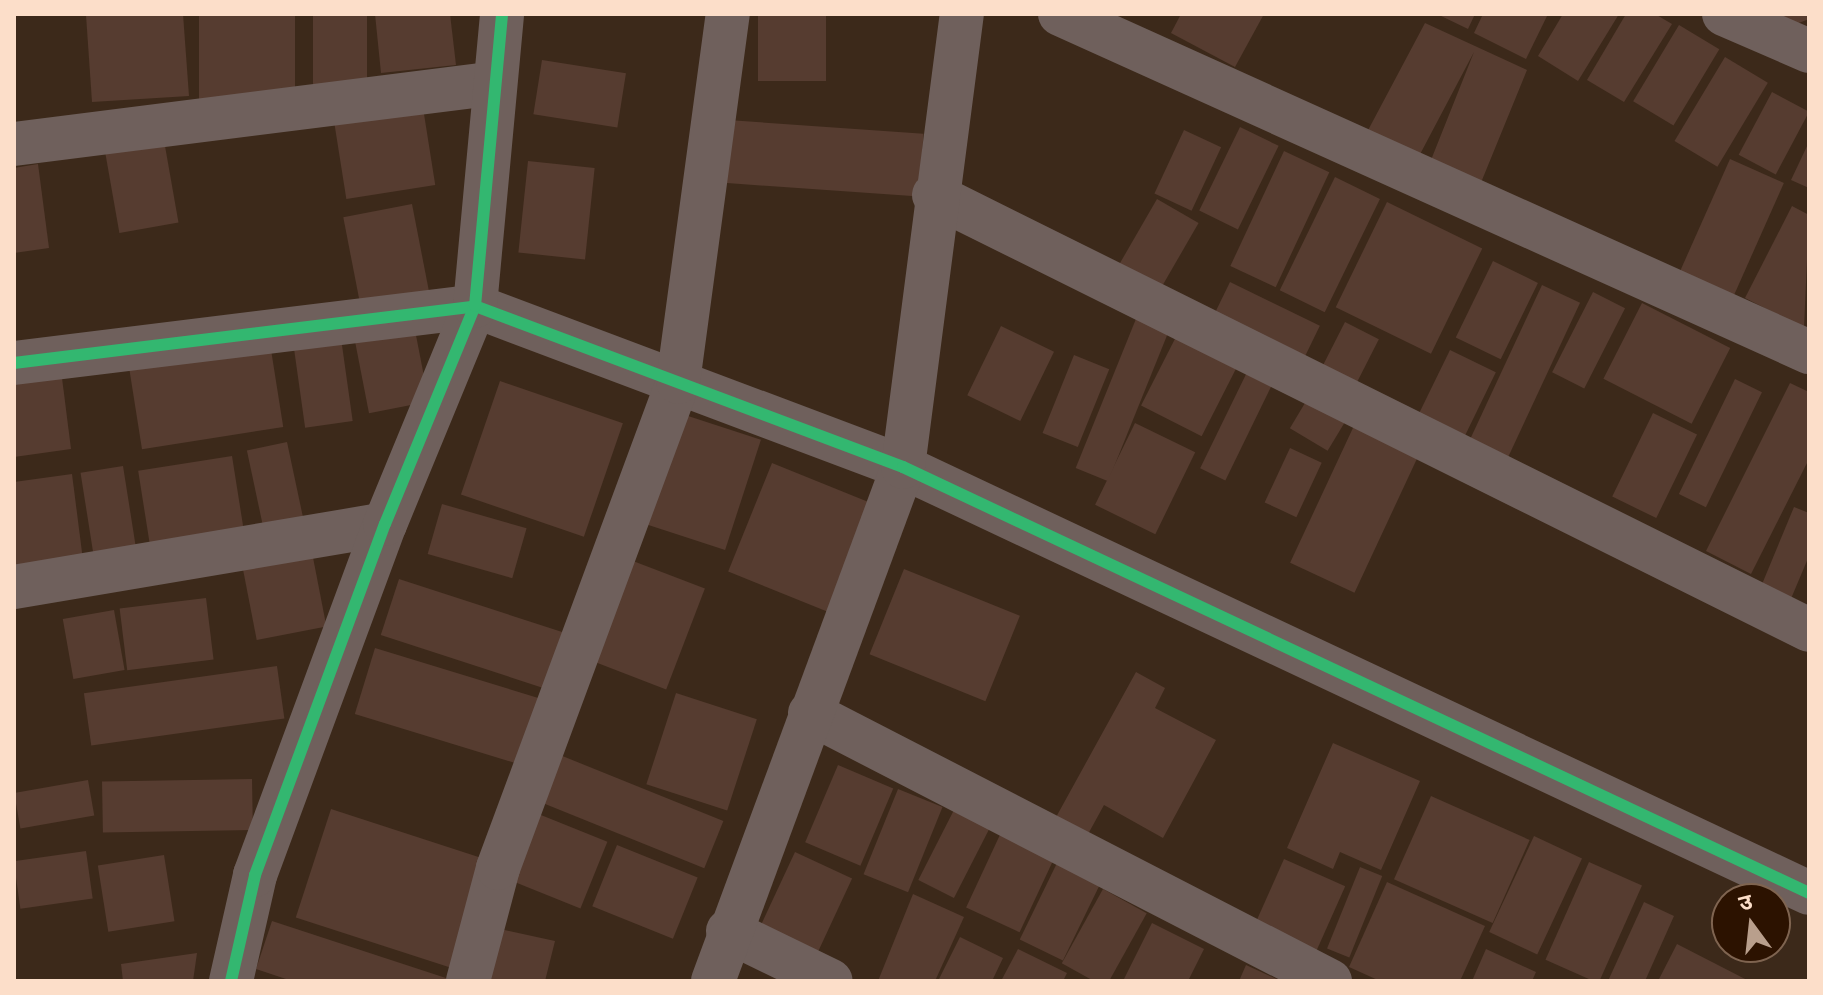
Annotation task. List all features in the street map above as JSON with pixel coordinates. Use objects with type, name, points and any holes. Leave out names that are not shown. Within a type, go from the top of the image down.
[{"type":"street","points":[[231,981],[255,875],[385,524],[475,306],[502,14]]},
{"type":"street","points":[[468,981],[498,868],[678,382],[728,14]]},
{"type":"street","points":[[713,981],[728,931],[903,467],[934,195],[962,14]]},
{"type":"street","points":[[1060,14],[1809,352]]},
{"type":"street","points":[[1724,14],[1809,51]]},
{"type":"street","points":[[14,144],[494,83]]},
{"type":"street","points":[[934,195],[1809,630]]},
{"type":"street","points":[[14,363],[475,306],[903,467],[1809,893]]},
{"type":"street","points":[[14,587],[385,524]]},
{"type":"street","points":[[810,713],[1330,981]]},
{"type":"street","points":[[728,931],[831,981]]},
{"type":"building","points":[[183,14],[189,96],[92,102],[86,15]]},
{"type":"building","points":[[199,14],[295,14],[295,113],[199,113]]},
{"type":"building","points":[[313,14],[367,14],[367,92],[313,92]]},
{"type":"building","points":[[375,14],[450,14],[456,65],[381,73]]},
{"type":"building","points":[[758,14],[826,14],[826,81],[758,81]]},
{"type":"building","points":[[1181,14],[1264,14],[1235,67],[1171,33]]},
{"type":"building","points":[[1437,14],[1475,14],[1468,29]]},
{"type":"building","points":[[1483,14],[1548,14],[1526,59],[1474,33]]},
{"type":"building","points":[[1563,14],[1619,14],[1578,81],[1538,56]]},
{"type":"building","points":[[1626,14],[1655,14],[1672,24],[1624,102],[1587,80]]},
{"type":"building","points":[[1748,14],[1809,14],[1809,19],[1786,28]]},
{"type":"building","points":[[1425,23],[1527,70],[1480,185],[1429,165],[1474,52],[1417,160],[1366,134]]},
{"type":"building","points":[[1679,25],[1719,49],[1673,125],[1633,101]]},
{"type":"building","points":[[1725,57],[1768,83],[1717,167],[1675,141]]},
{"type":"building","points":[[542,60],[626,73],[617,128],[533,114]]},
{"type":"building","points":[[1772,92],[1809,112],[1776,174],[1739,155]]},
{"type":"building","points":[[421,95],[435,185],[346,199],[332,109]]},
{"type":"building","points":[[728,120],[924,134],[919,197],[724,183]]},
{"type":"building","points":[[1240,127],[1279,146],[1238,229],[1199,211]]},
{"type":"building","points":[[162,129],[178,223],[119,233],[103,139]]},
{"type":"building","points":[[1184,130],[1221,147],[1192,211],[1154,193]]},
{"type":"building","points":[[1809,142],[1809,188],[1791,180]]},
{"type":"building","points":[[1284,151],[1329,172],[1276,287],[1230,266]]},
{"type":"building","points":[[1730,159],[1784,183],[1732,300],[1678,276]]},
{"type":"building","points":[[528,161],[595,168],[585,259],[518,252]]},
{"type":"building","points":[[38,164],[49,248],[14,253],[14,168]]},
{"type":"building","points":[[1335,177],[1380,199],[1325,312],[1280,290]]},
{"type":"building","points":[[1157,199],[1199,223],[1160,291],[1118,267]]},
{"type":"building","points":[[1387,202],[1482,248],[1431,354],[1336,307]]},
{"type":"building","points":[[412,204],[430,298],[362,312],[343,217]]},
{"type":"building","points":[[1792,206],[1809,215],[1804,328],[1745,298]]},
{"type":"building","points":[[1493,261],[1538,283],[1501,359],[1456,337]]},
{"type":"building","points":[[1230,282],[1320,326],[1298,371],[1208,327]]},
{"type":"building","points":[[1542,285],[1580,303],[1504,466],[1466,448]]},
{"type":"building","points":[[1593,292],[1625,308],[1584,389],[1552,372]]},
{"type":"building","points":[[1642,303],[1730,348],[1692,424],[1603,379]]},
{"type":"building","points":[[1142,304],[1174,317],[1108,481],[1076,468]]},
{"type":"building","points":[[1345,322],[1379,339],[1356,385],[1322,367]]},
{"type":"building","points":[[414,325],[429,402],[369,413],[354,337]]},
{"type":"building","points":[[1001,326],[1054,352],[1020,421],[967,395]]},
{"type":"building","points":[[1181,327],[1242,358],[1202,436],[1141,405]]},
{"type":"building","points":[[340,331],[353,421],[305,428],[292,338]]},
{"type":"building","points":[[269,337],[283,427],[142,449],[128,359]]},
{"type":"building","points":[[1450,350],[1496,372],[1459,447],[1414,425]]},
{"type":"building","points":[[1074,355],[1109,369],[1078,447],[1043,433]]},
{"type":"building","points":[[1251,364],[1276,376],[1225,481],[1200,468]]},
{"type":"building","points":[[61,370],[71,449],[14,457],[14,376]]},
{"type":"building","points":[[1735,379],[1762,392],[1706,507],[1679,494]]},
{"type":"building","points":[[500,381],[623,423],[584,537],[461,494]]},
{"type":"building","points":[[1790,383],[1809,392],[1809,459],[1751,574],[1706,551]]},
{"type":"building","points":[[1311,393],[1349,416],[1328,451],[1290,428]]},
{"type":"building","points":[[1653,413],[1697,434],[1656,518],[1612,497]]},
{"type":"building","points":[[682,414],[761,440],[725,550],[646,524]]},
{"type":"building","points":[[1359,415],[1423,445],[1354,593],[1290,563]]},
{"type":"building","points":[[1135,423],[1195,452],[1155,534],[1095,505]]},
{"type":"building","points":[[287,442],[304,521],[264,530],[247,451]]},
{"type":"building","points":[[1290,448],[1322,463],[1296,517],[1265,502]]},
{"type":"building","points":[[232,456],[245,540],[151,555],[138,471]]},
{"type":"building","points":[[772,463],[880,506],[836,615],[728,571]]},
{"type":"building","points":[[123,466],[137,552],[94,559],[81,473]]},
{"type":"building","points":[[72,474],[84,568],[14,577],[14,482]]},
{"type":"building","points":[[442,504],[527,528],[512,578],[428,554]]},
{"type":"building","points":[[1794,507],[1809,513],[1809,556],[1790,601],[1760,589]]},
{"type":"building","points":[[310,542],[326,626],[257,640],[240,556]]},
{"type":"building","points":[[633,561],[705,589],[666,689],[594,662]]},
{"type":"building","points":[[904,569],[1020,616],[985,701],[870,654]]},
{"type":"building","points":[[399,579],[564,633],[546,689],[381,635]]},
{"type":"building","points":[[206,598],[214,660],[127,670],[120,609]]},
{"type":"building","points":[[114,610],[125,670],[73,679],[63,619]]},
{"type":"building","points":[[375,648],[542,699],[522,765],[355,714]]},
{"type":"building","points":[[277,666],[284,718],[91,746],[84,693]]},
{"type":"building","points":[[1136,672],[1165,688],[1155,708],[1216,740],[1163,838],[1104,805],[1087,836],[1055,819]]},
{"type":"building","points":[[676,693],[757,719],[727,811],[646,784]]},
{"type":"building","points":[[1333,743],[1420,781],[1381,870],[1340,852],[1333,869],[1287,848]]},
{"type":"building","points":[[550,751],[723,821],[704,868],[531,798]]},
{"type":"building","points":[[838,765],[893,788],[860,866],[805,842]]},
{"type":"building","points":[[252,779],[253,830],[103,833],[102,782]]},
{"type":"building","points":[[88,780],[94,815],[20,828],[14,793]]},
{"type":"building","points":[[898,789],[943,807],[908,892],[864,874]]},
{"type":"building","points":[[1431,796],[1530,840],[1493,923],[1394,879]]},
{"type":"building","points":[[956,806],[992,824],[954,898],[918,880]]},
{"type":"building","points":[[331,809],[487,860],[452,968],[296,917]]},
{"type":"building","points":[[536,813],[607,842],[580,909],[509,880]]},
{"type":"building","points":[[1005,824],[1058,849],[1020,932],[966,907]]},
{"type":"building","points":[[1534,836],[1582,858],[1537,954],[1489,932]]},
{"type":"building","points":[[617,845],[698,878],[673,939],[592,906]]},
{"type":"building","points":[[86,851],[93,899],[20,909],[14,861]]},
{"type":"building","points":[[795,852],[852,879],[815,957],[758,931]]},
{"type":"building","points":[[164,855],[174,921],[108,932],[98,865]]},
{"type":"building","points":[[1284,859],[1345,886],[1315,955],[1253,928]]},
{"type":"building","points":[[1589,862],[1642,886],[1600,981],[1545,960]]},
{"type":"building","points":[[1057,863],[1100,884],[1063,960],[1020,939]]},
{"type":"building","points":[[1360,867],[1382,876],[1349,958],[1327,949]]},
{"type":"building","points":[[1387,882],[1485,926],[1460,981],[1380,981],[1349,967]]},
{"type":"building","points":[[1103,889],[1147,913],[1109,981],[1094,981],[1062,963]]},
{"type":"building","points":[[913,894],[964,917],[935,981],[878,981]]},
{"type":"building","points":[[1644,902],[1674,916],[1645,981],[1608,981]]},
{"type":"building","points":[[272,921],[452,981],[292,981],[256,969]]},
{"type":"building","points":[[1152,923],[1204,949],[1188,981],[1123,981]]},
{"type":"building","points":[[500,929],[555,941],[545,981],[488,981]]},
{"type":"building","points":[[960,937],[1003,958],[992,981],[938,981]]},
{"type":"building","points":[[1677,944],[1749,981],[1658,981]]},
{"type":"building","points":[[1018,949],[1067,973],[1063,981],[1001,981]]},
{"type":"building","points":[[1486,949],[1536,972],[1532,981],[1472,981]]},
{"type":"building","points":[[197,953],[193,981],[123,981],[121,964]]},
{"type":"building","points":[[1246,965],[1281,981],[1239,981]]},
{"type":"cycle path","points":[[231,981],[255,875],[385,524],[475,306],[502,14]]},
{"type":"cycle path","points":[[14,363],[475,306],[903,467],[1809,893]]}]
